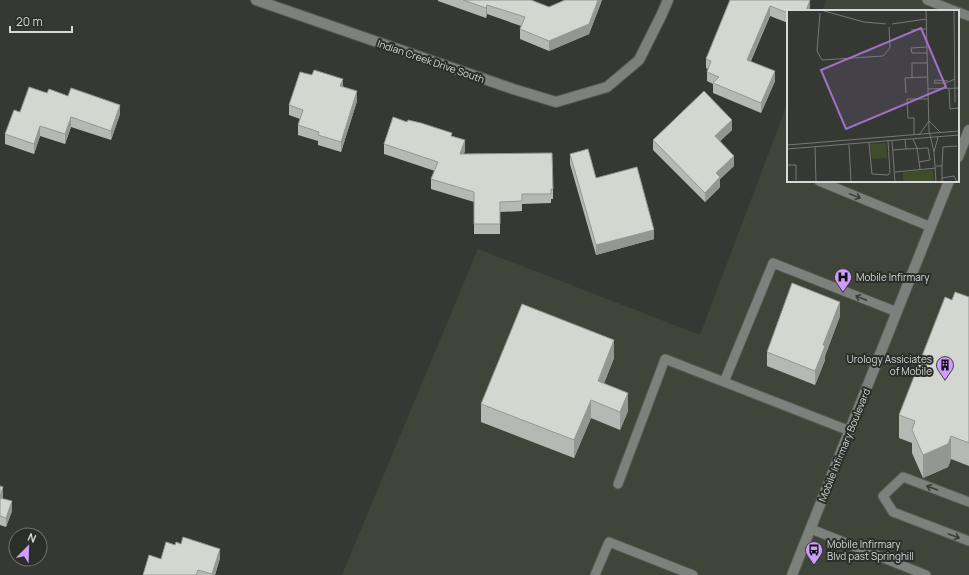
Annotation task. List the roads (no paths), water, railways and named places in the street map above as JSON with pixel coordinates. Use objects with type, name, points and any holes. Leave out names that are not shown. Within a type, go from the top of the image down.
[{"type":"street","name":"Indian Creek Drive South","points":[[256,0],[506,87],[556,102],[607,88],[639,60],[668,0]]},
{"type":"street","points":[[959,155],[969,130]]},
{"type":"street","name":"Mobile Infirmary Boulevard","points":[[792,575],[949,182]]},
{"type":"lane","points":[[928,0],[952,10]]},
{"type":"lane","points":[[959,13],[969,16]]},
{"type":"lane","points":[[821,182],[930,227]]},
{"type":"lane","points":[[724,382],[773,263],[897,312]]},
{"type":"lane","points":[[618,484],[665,359],[850,431]]},
{"type":"lane","points":[[969,502],[903,477],[883,496],[893,512],[969,541]]},
{"type":"lane","points":[[811,529],[926,575]]},
{"type":"lane","points":[[595,575],[609,542],[693,575]]},
{"type":"place","name":"Mobile Infirmary","points":[[843,292]]},
{"type":"place","name":"Urology Assiciates of Mobile","points":[[945,380]]},
{"type":"place","name":"Mobile Infirmary Blvd past Springhill","points":[[814,565]]}]
